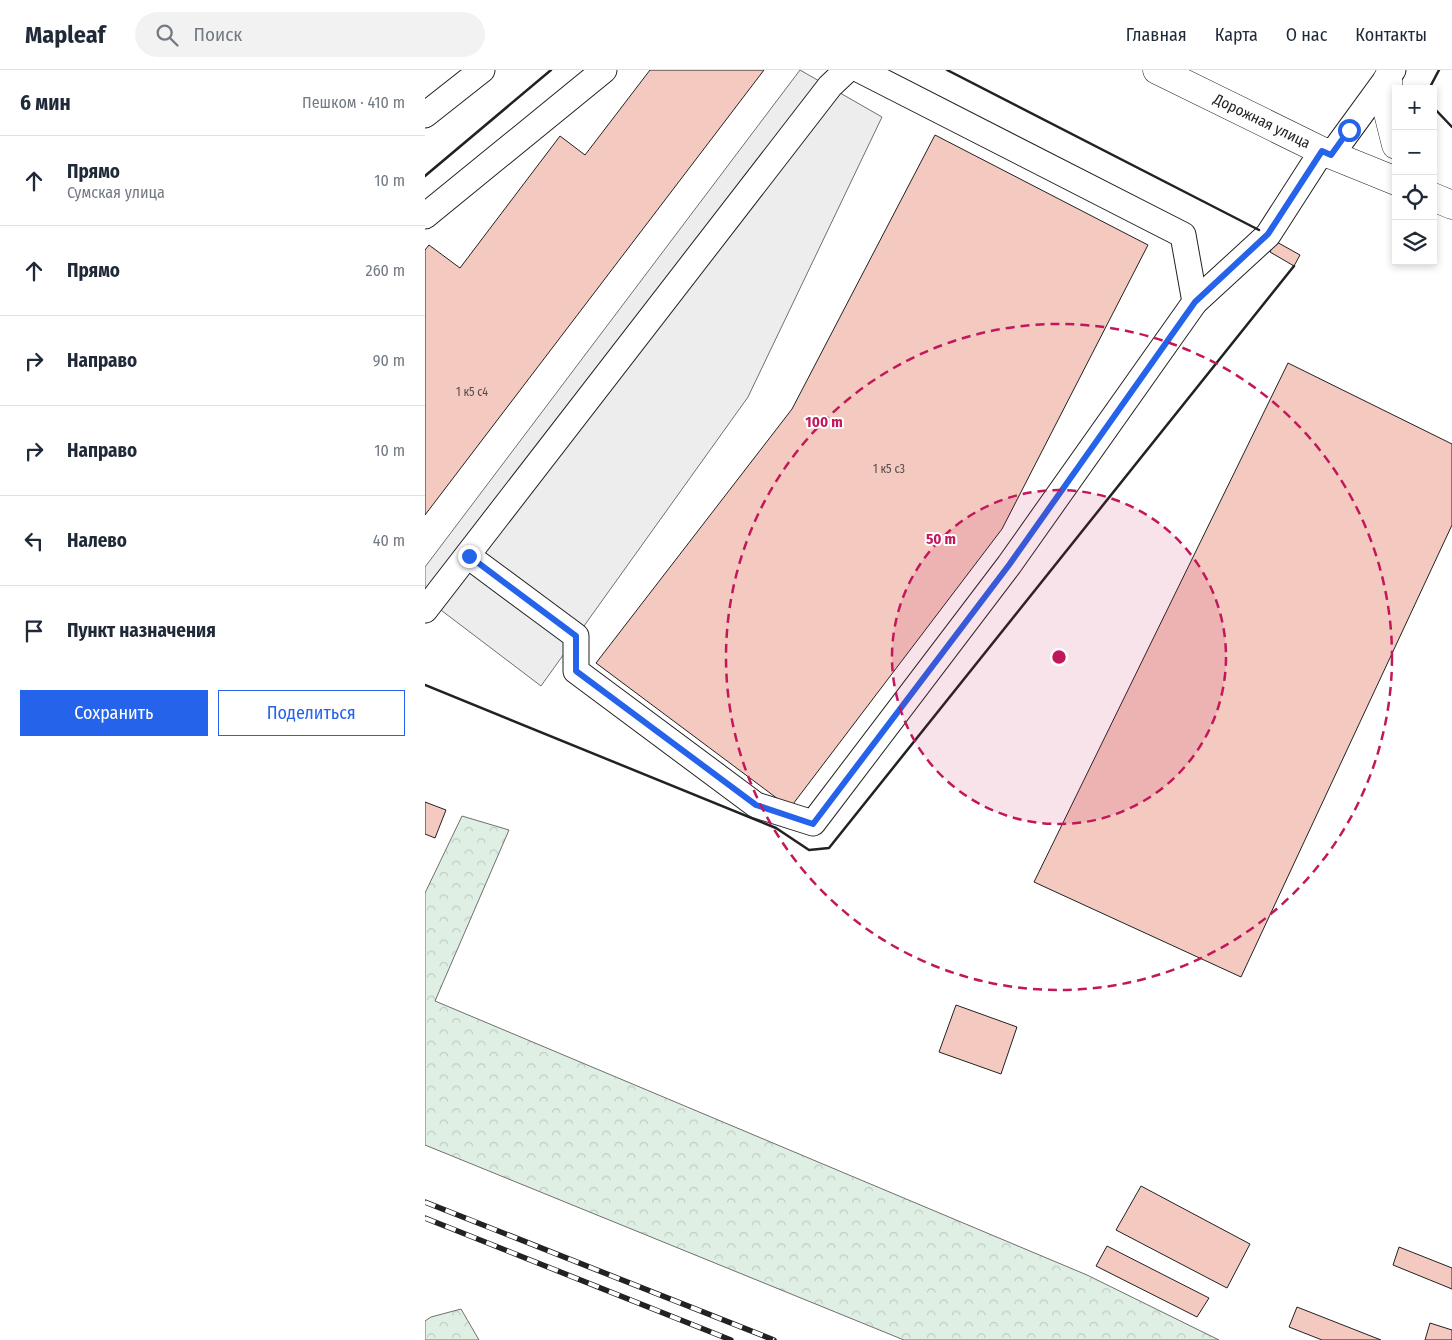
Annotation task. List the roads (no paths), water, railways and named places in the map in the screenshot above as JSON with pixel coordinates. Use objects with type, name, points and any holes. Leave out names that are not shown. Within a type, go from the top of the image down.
[{"type":"main road","name":"Дорожная улица","points":[[1157,70],[1327,153],[1392,180]]},
{"type":"main road","points":[[1391,74],[1388,113],[1392,130]]},
{"type":"street","points":[[425,114],[482,70]]},
{"type":"street","points":[[425,216],[604,70]]},
{"type":"street","points":[[425,610],[469,556],[830,86],[847,70]]},
{"type":"street","points":[[860,70],[1183,235],[1195,302]]},
{"type":"street","points":[[469,556],[576,636],[576,671],[756,805],[813,824],[1009,565],[1195,302],[1268,234],[1327,153],[1391,74]]},
{"type":"railway","points":[[425,1202],[774,1340]]},
{"type":"railway","points":[[425,1218],[731,1340]]}]
